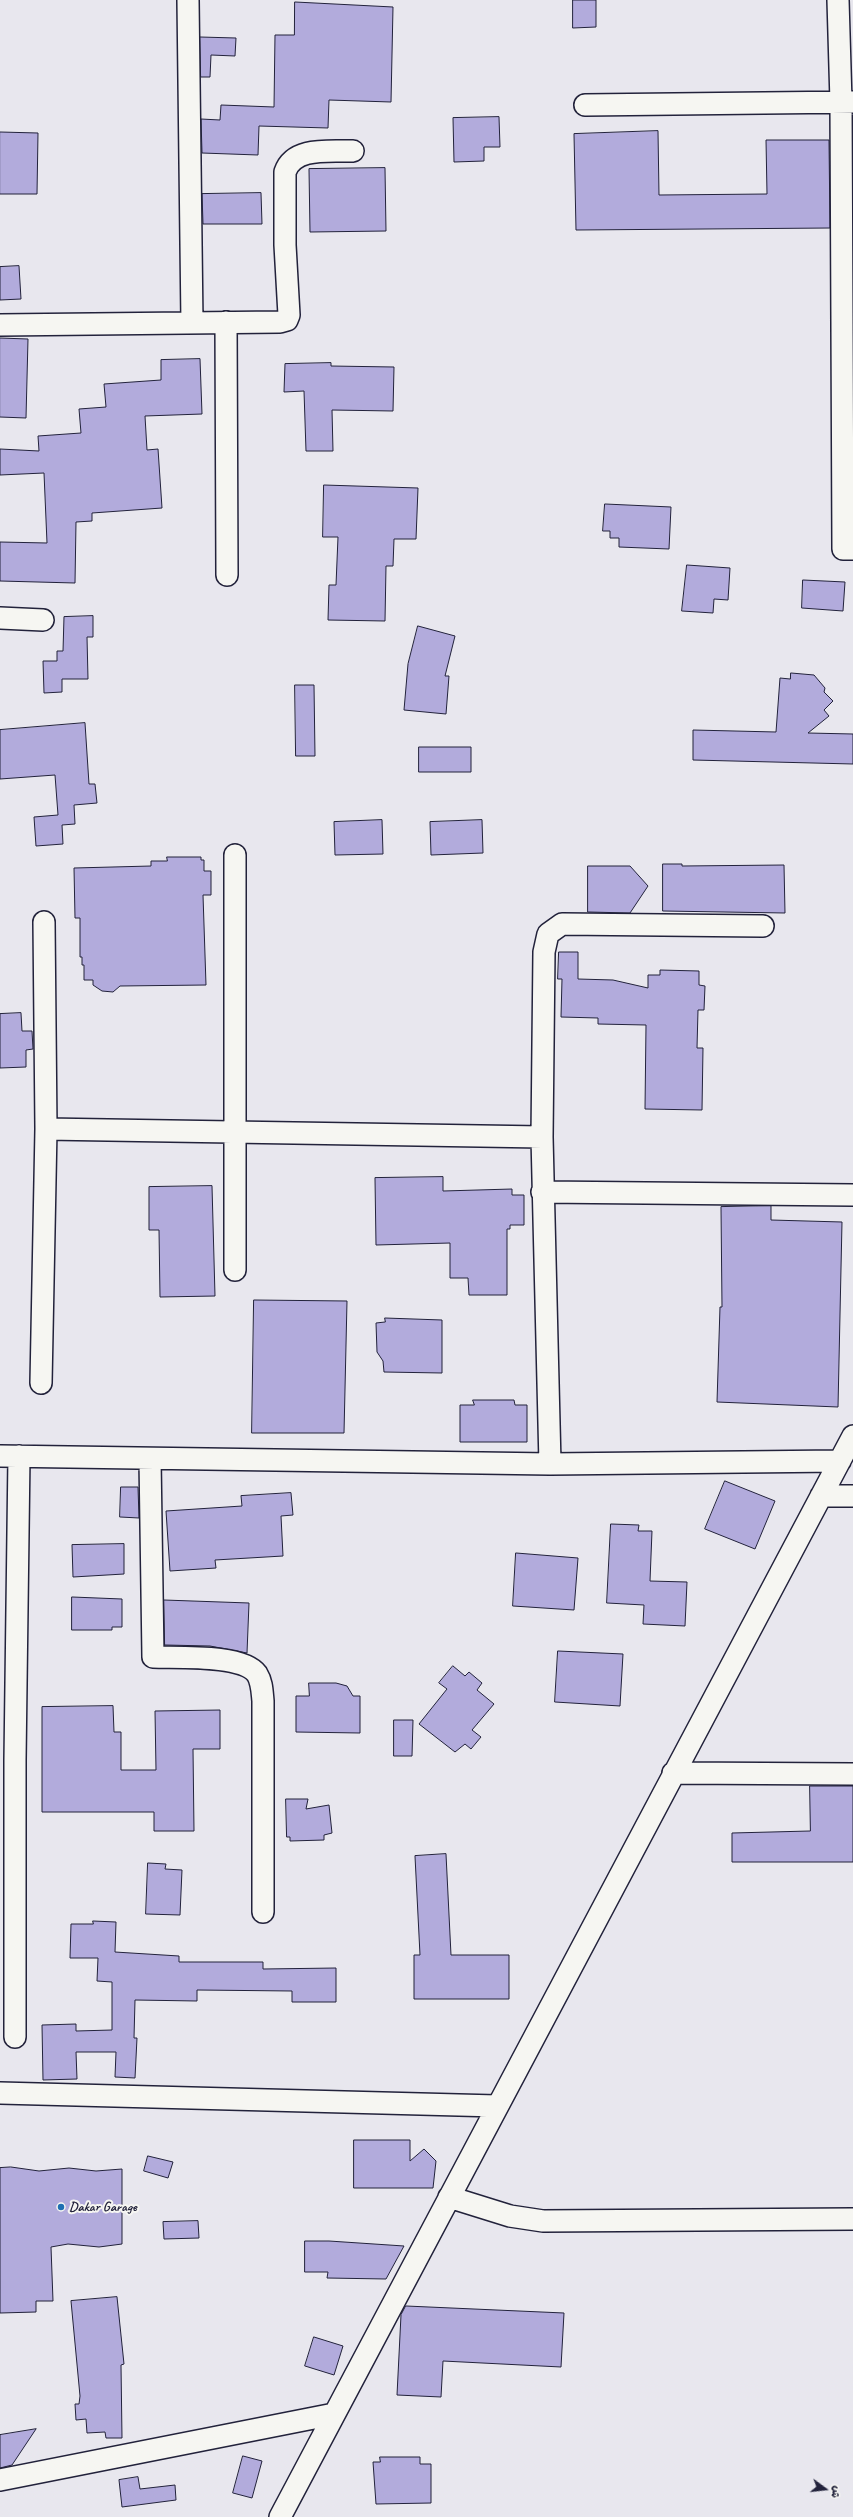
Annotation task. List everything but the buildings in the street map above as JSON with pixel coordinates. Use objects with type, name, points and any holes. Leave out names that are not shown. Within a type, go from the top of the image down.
[{"type":"street","points":[[188,0],[192,323]]},
{"type":"street","points":[[838,0],[847,102],[843,549],[853,549]]},
{"type":"street","points":[[585,105],[847,102]]},
{"type":"street","points":[[0,325],[280,322],[287,320],[289,315],[285,172],[288,164],[306,153],[353,151]]},
{"type":"street","points":[[226,322],[227,575]]},
{"type":"street","points":[[0,618],[43,620]]},
{"type":"street","points":[[235,855],[235,1270]]},
{"type":"street","points":[[41,1383],[46,1129],[44,922]]},
{"type":"street","points":[[550,1464],[542,1192],[544,952],[548,934],[562,924],[763,926]]},
{"type":"street","points":[[46,1129],[542,1137]]},
{"type":"street","points":[[542,1192],[853,1195]]},
{"type":"street","points":[[280,2517],[673,1773],[853,1436]]},
{"type":"street","points":[[15,2037],[15,1760],[10,1456],[550,1464],[840,1461]]},
{"type":"street","points":[[150,1459],[153,1657],[230,1661],[245,1665],[256,1673],[261,1682],[263,1701],[263,1912]]},
{"type":"street","points":[[821,1496],[853,1496]]},
{"type":"street","points":[[673,1773],[853,1774]]},
{"type":"street","points":[[0,2093],[497,2106]]},
{"type":"street","points":[[449,2197],[510,2216],[543,2221],[853,2219]]},
{"type":"street","points":[[0,2480],[334,2414]]},
{"type":"place","name":"Dakar Garage","points":[[61,2207]]}]
